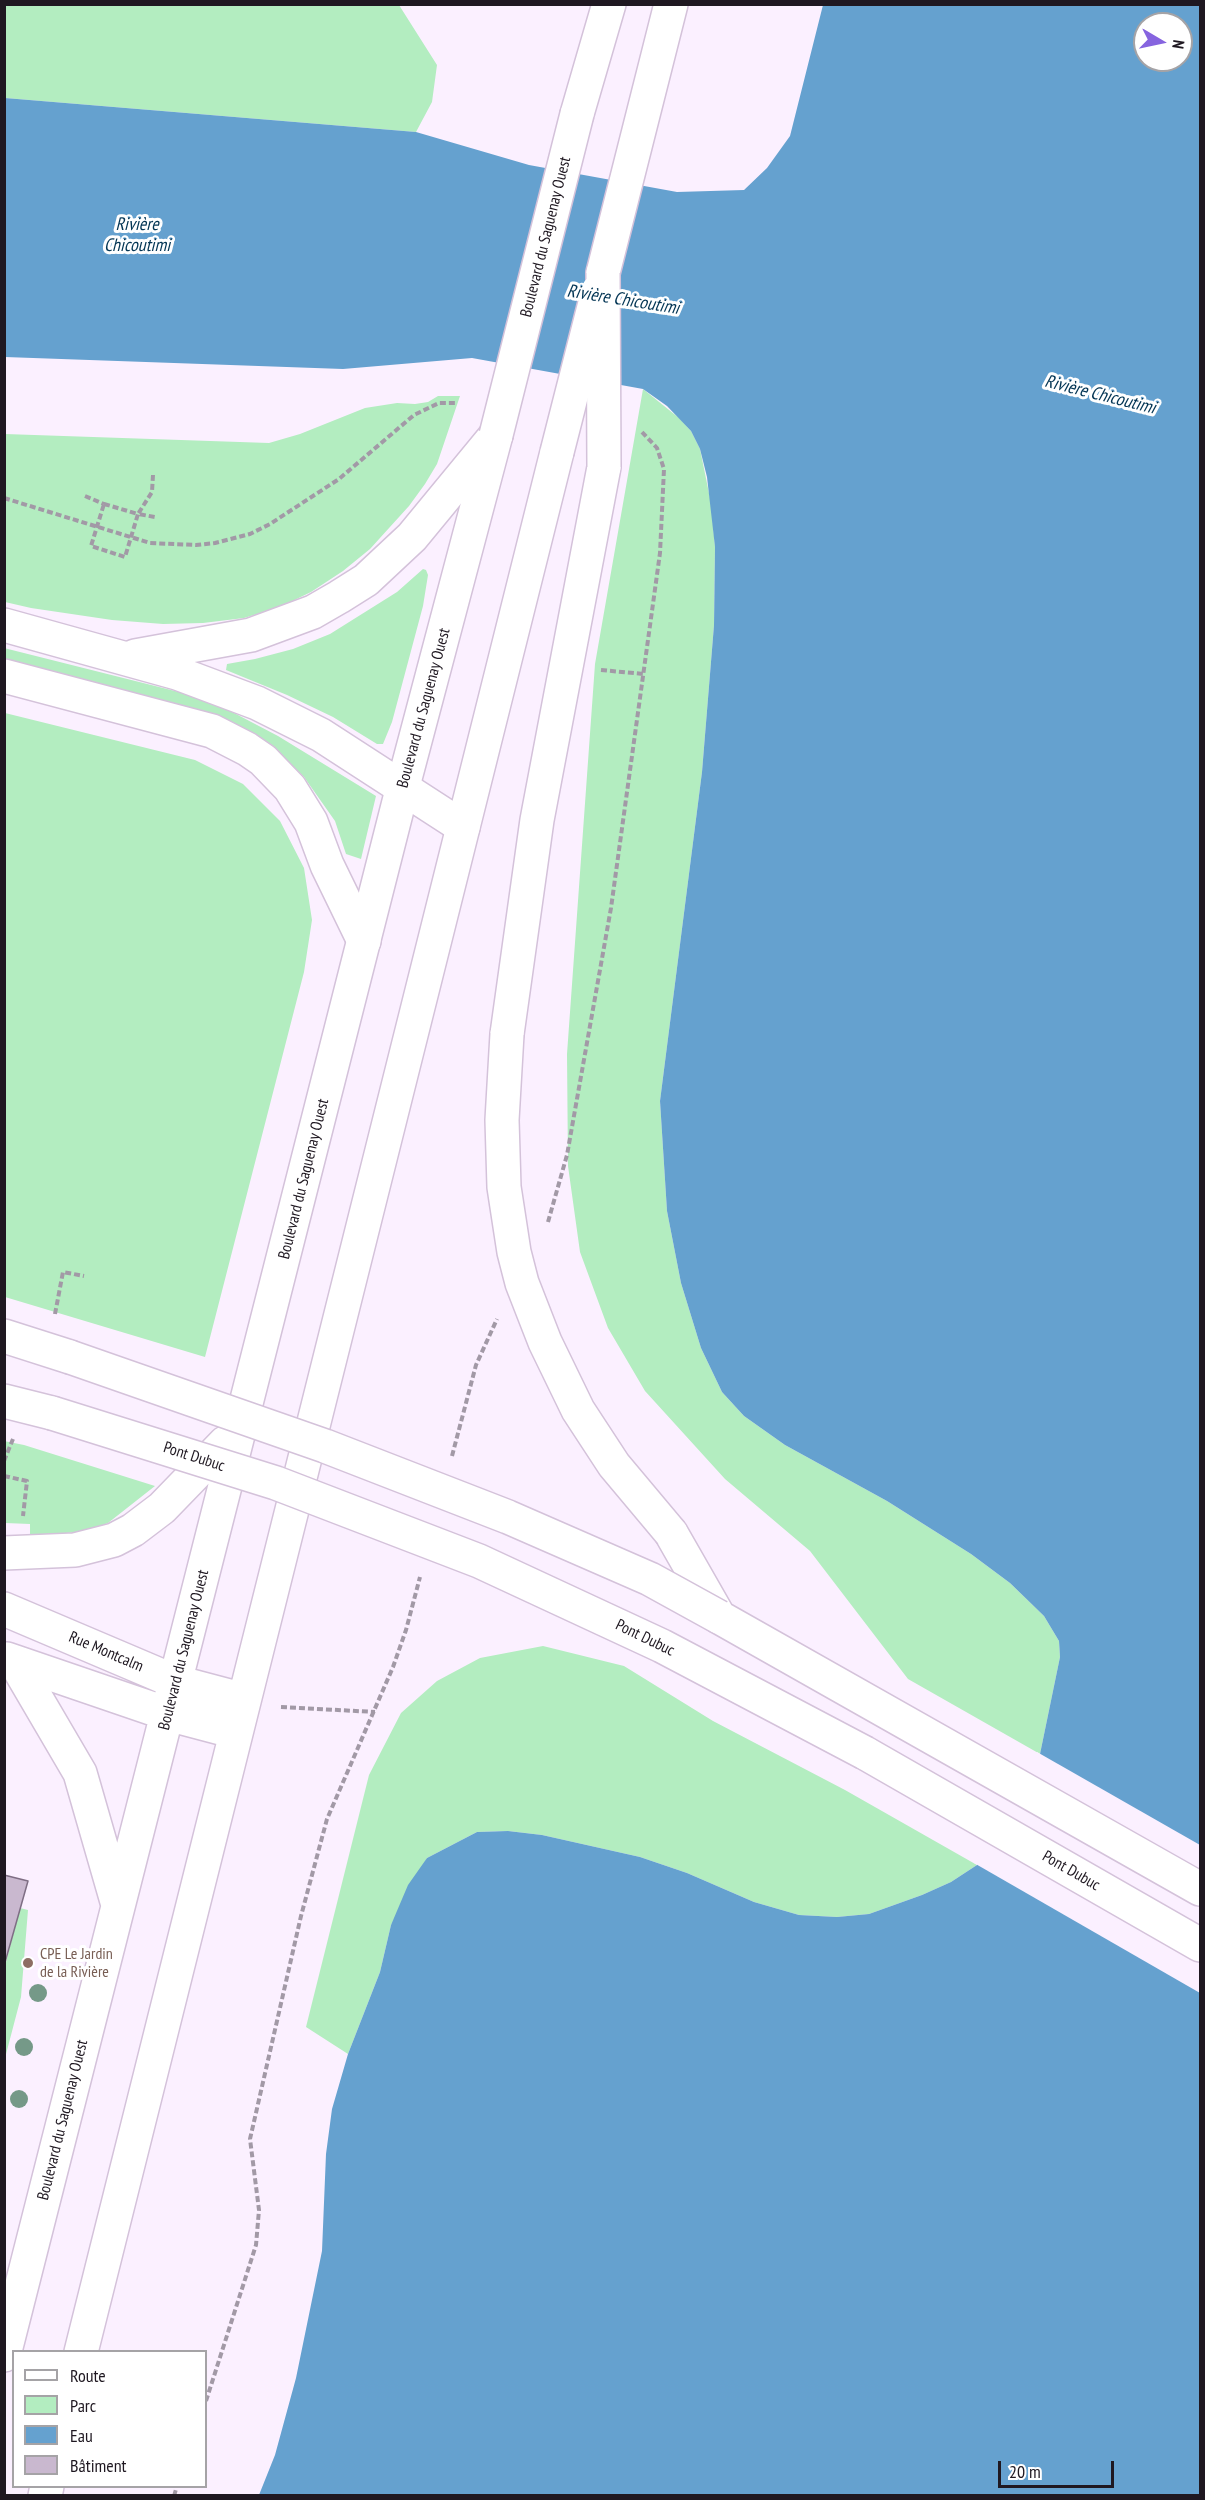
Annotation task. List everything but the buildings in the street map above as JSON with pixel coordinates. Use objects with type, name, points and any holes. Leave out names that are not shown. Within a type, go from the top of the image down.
[{"type":"main road","name":"Boulevard du Saguenay Ouest","points":[[4,2355],[403,786],[496,435],[577,114],[609,4]]},
{"type":"main road","points":[[82,2350],[236,1732],[259,1703],[463,827],[671,4]]},
{"type":"main road","points":[[603,273],[604,467],[537,820],[507,1034],[502,1120],[504,1187],[514,1252],[532,1311],[561,1377],[578,1410],[614,1465],[671,1533],[719,1617]]},
{"type":"main road","points":[[127,658],[251,635],[313,612],[339,597],[366,580],[412,537],[496,435]]},
{"type":"main road","points":[[4,626],[127,658],[220,687],[290,718],[321,735],[463,827]]},
{"type":"main road","points":[[4,676],[193,725],[212,731],[247,748],[277,774],[301,804],[311,822],[327,865],[364,941]]},
{"type":"main road","points":[[4,1336],[325,1446],[508,1517],[650,1579],[1200,1889]]},
{"type":"main road","name":"Pont Dubuc","points":[[4,1401],[52,1413],[276,1483],[479,1562],[606,1618],[865,1753],[1200,1945]]},
{"type":"main road","points":[[4,1553],[75,1550],[114,1540],[133,1530],[162,1508],[241,1426]]},
{"type":"main road","name":"Rue Montcalm","points":[[4,1609],[176,1682],[259,1703]]},
{"type":"main road","points":[[10,1660],[168,1714],[236,1732]]},
{"type":"main road","points":[[10,1660],[57,1730],[80,1773],[118,1906]]},
{"type":"path","points":[[4,498],[130,539],[150,543],[196,545],[216,543],[250,534],[278,519],[339,479],[414,415],[439,403],[457,403]]},
{"type":"path","points":[[637,429],[644,433],[657,448],[664,469],[663,510],[651,622]]},
{"type":"path","points":[[104,504],[91,546],[125,556],[138,513],[152,492],[153,475]]},
{"type":"path","points":[[85,496],[104,504],[155,517]]},
{"type":"path","points":[[599,669],[645,674]]},
{"type":"path","points":[[54,1318],[63,1272],[84,1276]]},
{"type":"path","points":[[4,1461],[13,1439]]},
{"type":"path","points":[[4,1476],[27,1481],[22,1520]]},
{"type":"path","points":[[259,1703],[375,1712]]},
{"type":"green space","points":[[4,5],[399,5],[437,65],[432,102],[416,132],[5,98]]},
{"type":"green space","points":[[643,389],[679,418],[691,431],[700,449],[711,503],[715,547],[714,625],[702,772],[660,1101],[667,1211],[681,1283],[701,1348],[722,1392],[744,1416],[785,1445],[887,1501],[971,1554],[1010,1583],[1044,1616],[1059,1641],[1060,1657],[1040,1754],[908,1679],[810,1551],[725,1479],[645,1391],[608,1328],[580,1252],[568,1166],[567,1054],[595,664]]},
{"type":"green space","points":[[438,396],[460,396],[437,464],[409,506],[370,549],[343,571],[311,592],[280,607],[244,618],[203,623],[163,624],[112,620],[5,602],[5,434],[269,443],[300,434],[365,408],[397,403],[428,402]]},
{"type":"green space","points":[[423,569],[428,575],[423,606],[392,722],[383,744],[377,744],[333,717],[287,695],[226,670],[227,664],[293,649],[330,634],[397,592]]},
{"type":"green space","points":[[4,648],[215,703],[278,736],[376,796],[361,859],[346,854],[335,821],[304,777],[286,759],[248,731],[204,712],[5,662]]},
{"type":"green space","points":[[5,713],[195,760],[243,784],[280,821],[304,868],[312,920],[304,972],[205,1357],[5,1297]]},
{"type":"green space","points":[[4,1441],[24,1445],[155,1486],[108,1523],[83,1532],[30,1535],[30,1524],[5,1523]]},
{"type":"green space","points":[[543,1646],[624,1666],[713,1721],[845,1790],[977,1865],[951,1882],[869,1914],[837,1917],[799,1915],[754,1902],[687,1873],[640,1857],[542,1835],[508,1831],[477,1832],[427,1858],[391,1925],[380,1972],[348,2054],[306,2027],[369,1775],[401,1713],[437,1681],[480,1658]]},
{"type":"green space","points":[[20,1908],[28,1910],[21,1997],[5,2058],[5,1966]]},
{"type":"water","name":"Rivière Chicoutimi","points":[[823,5],[1200,5],[1200,2495],[259,2495],[275,2455],[296,2378],[322,2251],[326,2154],[332,2109],[348,2054],[380,1972],[391,1925],[408,1885],[427,1858],[477,1832],[508,1831],[542,1835],[640,1857],[687,1873],[754,1902],[799,1915],[837,1917],[869,1914],[951,1882],[977,1865],[1040,1754],[1060,1657],[1059,1641],[1044,1616],[1010,1583],[971,1554],[887,1501],[785,1445],[744,1416],[722,1392],[701,1348],[681,1283],[667,1211],[660,1101],[702,772],[714,625],[715,547],[707,477],[700,449],[691,431],[667,406],[643,389],[472,358],[343,369],[5,357],[5,98],[416,132],[529,165],[677,192],[744,190],[767,168],[790,136]]},
{"type":"pier","points":[[1037,1752],[1200,1845],[1200,1993],[974,1863]]},
{"type":"place","name":"CPE Le Jardin de la Rivière","points":[[28,1963]]}]
